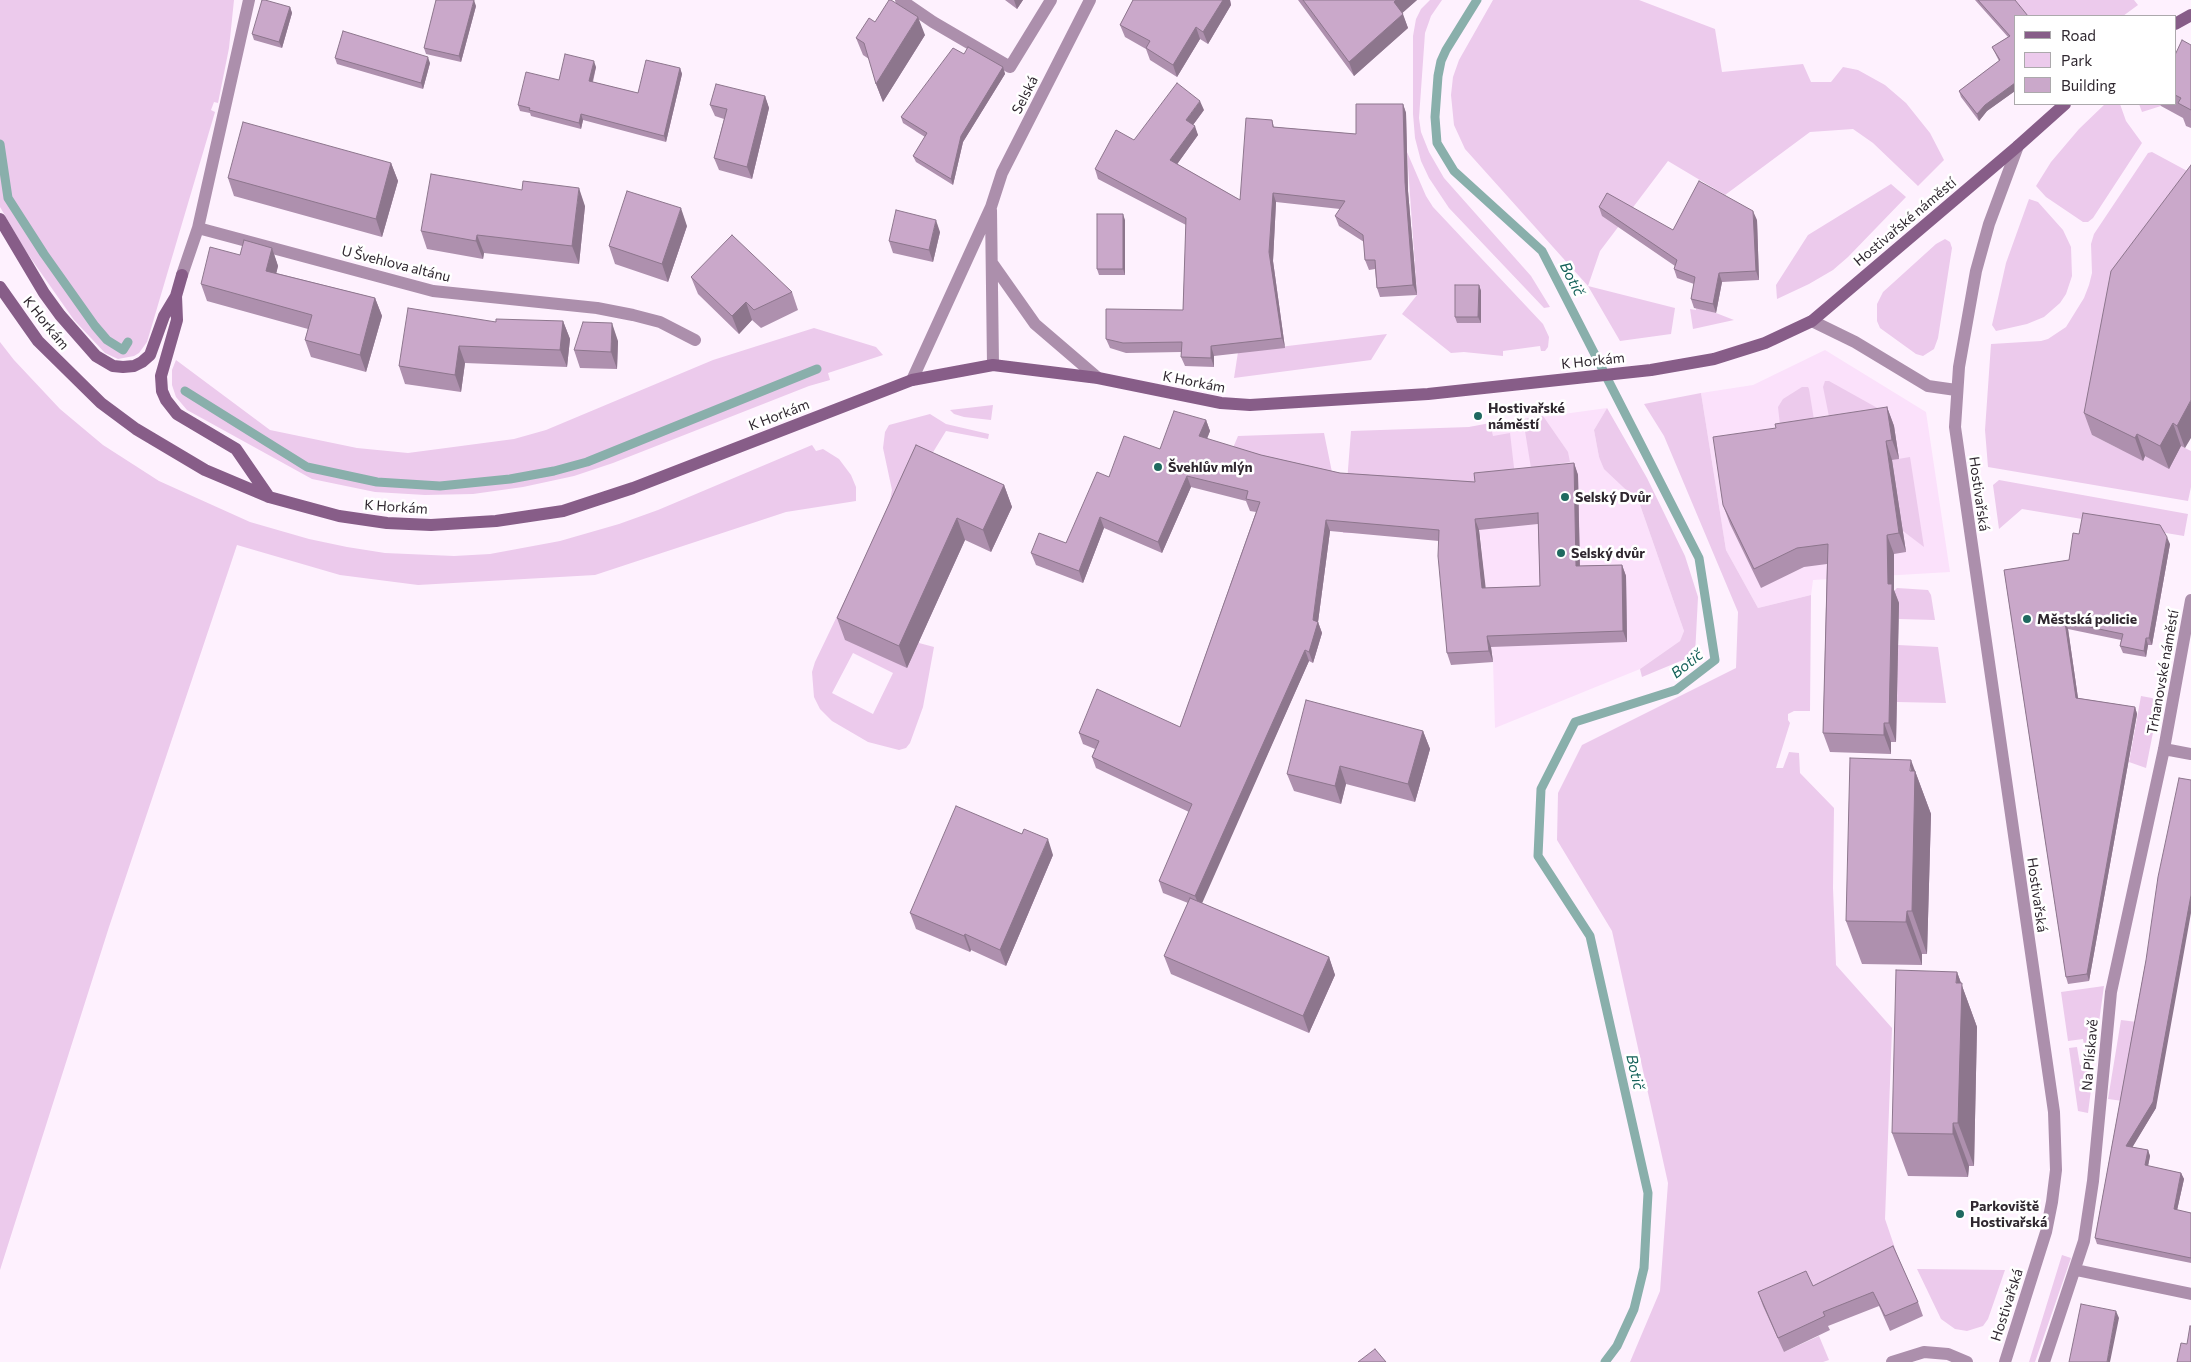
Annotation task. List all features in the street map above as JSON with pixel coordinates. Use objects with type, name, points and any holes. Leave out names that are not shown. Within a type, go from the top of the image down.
[{"type":"main road","points":[[2176,23],[2191,15]]},
{"type":"main road","name":"Hostivařské náměstí","points":[[1651,370],[1714,359],[1765,343],[1812,321],[2064,105]]},
{"type":"main road","points":[[0,219],[44,293],[80,339],[103,361],[124,367],[142,362],[150,355],[164,316],[176,296],[182,275]]},
{"type":"main road","name":"K Horkám","points":[[0,288],[38,341],[101,403],[136,429],[180,457],[234,483],[269,497],[340,516],[387,523],[431,525],[496,521],[563,511],[633,488],[912,380],[993,365],[1098,378],[1221,403],[1250,404],[1428,394],[1651,370]]},
{"type":"main road","points":[[176,296],[177,320],[161,376],[162,392],[177,414],[236,449],[269,497]]},
{"type":"street","points":[[182,275],[198,228],[249,0]]},
{"type":"street","points":[[901,0],[933,22],[1010,67],[1051,0]]},
{"type":"street","name":"Selská","points":[[912,380],[991,207],[1002,173],[1090,0]]},
{"type":"street","name":"Hostivařské náměstí","points":[[1955,427],[1956,390],[1970,299],[1983,243],[2018,146]]},
{"type":"street","name":"Selská","points":[[991,207],[993,365]]},
{"type":"street","name":"U Švehlova altánu","points":[[198,228],[432,291],[597,308],[633,315],[660,322],[695,340]]},
{"type":"street","points":[[992,263],[1035,324],[1098,378]]},
{"type":"street","points":[[1812,321],[1855,342],[1928,386],[1956,390]]},
{"type":"street","name":"Hostivařská","points":[[1955,427],[2054,1120],[2056,1170],[2046,1232],[2005,1362]]},
{"type":"street","name":"Trhanovské náměstí","points":[[2164,749],[2191,600]]},
{"type":"street","points":[[2164,749],[2191,754]]},
{"type":"street","name":"Na Plískavě","points":[[2044,1362],[2076,1270],[2085,1234],[2093,1180],[2111,992],[2164,749]]},
{"type":"street","points":[[2076,1270],[2191,1294]]},
{"type":"street","points":[[1892,1362],[1924,1352],[1938,1352],[1967,1362]]},
{"type":"shaded area","points":[[1825,350],[1926,412],[1950,572],[1813,580],[1811,595],[1758,608],[1726,550],[1701,393],[1753,385]]},
{"type":"shaded area","points":[[1607,408],[1594,430],[1599,457],[1639,502],[1684,631],[1680,641],[1640,669],[1495,728],[1493,662],[1469,427]]},
{"type":"green space","points":[[0,0],[234,0],[229,48],[218,103],[214,102],[211,110],[215,112],[147,342],[139,353],[134,356],[118,359],[105,353],[74,320],[25,250],[0,207]]},
{"type":"green space","points":[[1430,0],[1442,0],[1431,16],[1425,33],[1419,118],[1421,132],[1429,152],[1444,178],[1531,276],[1550,307],[1544,308],[1449,208],[1429,178],[1421,161],[1415,138],[1413,114],[1413,36],[1416,19],[1421,9]]},
{"type":"green space","points":[[1493,0],[1639,0],[1715,29],[1722,72],[1803,64],[1811,82],[1831,82],[1843,67],[1858,70],[1885,85],[1906,103],[1930,133],[1944,160],[1918,186],[1873,143],[1853,129],[1810,132],[1725,195],[1668,161],[1600,251],[1588,286],[1465,149],[1454,125],[1451,95],[1453,77],[1459,60]]},
{"type":"green space","points":[[2013,0],[2134,0],[2138,5],[2124,15],[2024,15]]},
{"type":"green space","points":[[2104,105],[2120,105],[2126,121],[2142,143],[2093,218],[2088,222],[2083,222],[2046,197],[2036,186],[2051,162],[2079,129]]},
{"type":"green space","points":[[2139,105],[2162,105],[2161,106],[2142,112]]},
{"type":"green space","points":[[1407,152],[1426,196],[1433,207],[1543,324],[1549,337],[1548,347],[1545,351],[1541,351],[1540,346],[1503,351],[1503,356],[1464,352],[1451,353],[1402,314],[1417,295]]},
{"type":"green space","points":[[2152,152],[2191,173],[2092,435],[2120,449],[2145,456],[2181,446],[2191,451],[2191,487],[2188,501],[1988,467],[1985,430],[1991,344],[2041,341],[2048,339],[2066,327],[2084,298],[2089,285],[2092,273],[2091,244],[2094,234],[2148,153]]},
{"type":"green space","points":[[1891,184],[1906,197],[1848,257],[1833,270],[1777,299],[1776,285],[1808,235]]},
{"type":"green space","points":[[2029,199],[2038,202],[2063,230],[2071,247],[2072,276],[2066,294],[2060,303],[2044,317],[2027,324],[1996,331],[1992,325],[2006,263]]},
{"type":"green space","points":[[1945,239],[1950,242],[1952,248],[1938,338],[1934,349],[1923,356],[1916,354],[1880,328],[1877,321],[1877,304],[1883,292],[1936,244]]},
{"type":"green space","points":[[1588,286],[1675,308],[1671,334],[1620,341]]},
{"type":"green space","points":[[1696,308],[1734,320],[1693,329],[1690,309],[1696,310]]},
{"type":"green space","points":[[814,328],[876,347],[883,355],[828,373],[830,380],[809,386],[613,463],[574,476],[523,487],[473,494],[425,495],[375,492],[312,479],[187,410],[176,397],[172,385],[172,370],[176,360],[270,430],[357,448],[408,453],[514,439],[546,430],[713,360]]},
{"type":"green space","points":[[1387,334],[1371,360],[1234,378],[1238,352]]},
{"type":"green space","points":[[0,342],[14,360],[60,409],[103,445],[159,481],[250,522],[309,539],[347,547],[385,553],[454,556],[490,554],[560,541],[619,524],[658,510],[812,445],[816,451],[823,449],[839,459],[851,475],[856,487],[856,501],[786,512],[595,575],[418,585],[340,575],[237,545],[109,927],[0,1270]]},
{"type":"green space","points":[[1825,381],[1829,381],[1890,415],[1894,426],[1833,436],[1823,387]]},
{"type":"green space","points":[[1802,387],[1808,387],[1809,389],[1817,438],[1782,443],[1778,407],[1783,399]]},
{"type":"green space","points":[[1701,393],[1726,550],[1758,608],[1811,595],[1810,711],[1794,711],[1788,714],[1790,723],[1776,768],[1783,768],[1789,752],[1799,753],[1800,773],[1834,808],[1833,888],[1836,965],[1892,1028],[1885,1219],[1899,1260],[1784,1352],[1819,1336],[1829,1360],[1823,1362],[1630,1362],[1660,1291],[1668,1183],[1612,931],[1557,840],[1558,793],[1582,745],[1736,668],[1738,612],[1664,436],[1644,404]]},
{"type":"green space","points":[[993,405],[991,420],[964,417],[954,414],[950,410]]},
{"type":"green space","points":[[1607,408],[1647,478],[1685,556],[1698,597],[1695,655],[1642,677],[1640,669],[1680,641],[1684,631],[1639,502],[1604,469],[1599,457],[1594,430]]},
{"type":"green space","points":[[930,414],[946,424],[989,434],[988,439],[946,431],[924,467],[919,643],[934,647],[923,707],[910,743],[906,748],[899,750],[868,742],[832,721],[820,709],[814,697],[812,672],[815,662],[888,510],[892,490],[883,448],[885,432],[889,425]],"holes":[[[853,653],[893,673],[873,714],[832,693]]]},
{"type":"green space","points":[[1543,416],[1568,452],[1570,462],[1531,468],[1523,419]]},
{"type":"green space","points":[[1490,423],[1493,436],[1510,433],[1515,476],[1474,481],[1475,494],[1351,533],[1343,533],[1351,431],[1469,427]]},
{"type":"green space","points":[[1324,433],[1334,482],[1230,455],[1238,436]]},
{"type":"green space","points":[[1910,457],[1924,547],[1903,531],[1892,460]]},
{"type":"green space","points":[[1999,480],[2188,514],[2184,536],[2022,509],[1999,529],[1993,485]]},
{"type":"green space","points":[[1897,588],[1928,590],[1931,595],[1935,620],[1899,619],[1899,603],[1894,591]]},
{"type":"green space","points":[[1898,645],[1938,647],[1946,703],[1897,702]]},
{"type":"green space","points":[[2141,696],[2152,698],[2159,702],[2146,768],[2129,762]]},
{"type":"green space","points":[[2104,986],[2094,1058],[2086,1056],[2083,1039],[2068,1041],[2061,992]]},
{"type":"green space","points":[[2121,1020],[2137,1022],[2123,1101],[2108,1099]]},
{"type":"green space","points":[[2077,1047],[2080,1065],[2094,1066],[2088,1113],[2078,1111],[2069,1048]]},
{"type":"green space","points":[[2062,1255],[2071,1258],[2035,1362],[2029,1362]]},
{"type":"green space","points":[[1917,1269],[2005,1270],[1988,1319],[1983,1326],[1967,1331],[1955,1329],[1941,1319]]},
{"type":"building","points":[[262,0],[290,7],[279,42],[252,34]]},
{"type":"building","points":[[436,0],[474,0],[459,56],[424,48]]},
{"type":"building","points":[[889,0],[918,17],[876,84],[864,43],[856,38],[869,18],[875,22]]},
{"type":"building","points":[[1133,0],[1223,0],[1203,32],[1196,27],[1173,65],[1146,48],[1150,41],[1120,25]]},
{"type":"building","points":[[1303,0],[1396,0],[1394,2],[1403,14],[1349,62]]},
{"type":"building","points":[[1978,0],[2015,0],[2027,15],[2014,15],[2014,84],[1985,105],[1977,114],[1959,91],[2000,60],[1992,47],[2010,36]]},
{"type":"building","points":[[343,31],[428,57],[421,83],[335,58]]},
{"type":"building","points":[[2182,40],[2191,45],[2191,110],[2178,103],[2181,98],[2176,96],[2176,53]]},
{"type":"building","points":[[968,47],[1003,67],[961,136],[951,179],[913,156],[927,133],[901,117],[953,48],[964,54]]},
{"type":"building","points":[[565,54],[594,61],[589,81],[638,93],[646,60],[680,68],[664,136],[581,114],[579,123],[529,110],[530,108],[518,105],[526,72],[559,80]]},
{"type":"building","points":[[1177,83],[1200,101],[1186,120],[1195,126],[1170,160],[1240,200],[1246,118],[1272,120],[1273,127],[1356,134],[1356,104],[1403,104],[1405,182],[1413,285],[1377,288],[1375,260],[1365,260],[1363,235],[1335,216],[1345,201],[1273,193],[1269,252],[1282,338],[1211,346],[1211,358],[1181,357],[1182,342],[1123,343],[1106,339],[1106,309],[1183,310],[1186,218],[1095,169],[1116,130],[1134,140]]},
{"type":"building","points":[[716,84],[765,96],[747,167],[714,158],[727,109],[710,105]]},
{"type":"building","points":[[243,122],[391,163],[376,219],[228,178]]},
{"type":"building","points":[[2191,165],[2191,400],[2177,426],[2173,423],[2160,446],[2137,434],[2135,438],[2084,413],[2111,271]]},
{"type":"building","points":[[431,174],[522,190],[523,181],[579,188],[572,246],[477,235],[476,241],[421,231]]},
{"type":"building","points":[[1699,181],[1753,211],[1756,271],[1719,273],[1713,304],[1691,299],[1695,277],[1674,269],[1677,260],[1599,207],[1607,193],[1673,230]]},
{"type":"building","points":[[627,191],[681,208],[662,264],[609,246]]},
{"type":"building","points":[[896,210],[936,220],[929,250],[889,241]]},
{"type":"building","points":[[1097,214],[1123,214],[1123,269],[1097,269]]},
{"type":"building","points":[[732,235],[792,292],[754,310],[746,302],[732,316],[691,277]]},
{"type":"building","points":[[244,240],[272,248],[266,271],[375,298],[360,355],[305,340],[312,315],[201,284],[210,247],[240,255]]},
{"type":"building","points":[[1455,285],[1479,285],[1478,317],[1455,317]]},
{"type":"building","points":[[408,308],[496,322],[496,319],[563,321],[560,350],[459,346],[455,375],[399,366]]},
{"type":"building","points":[[583,322],[612,323],[611,352],[574,350]]},
{"type":"building","points":[[1887,407],[1892,440],[1886,441],[1899,533],[1887,535],[1888,584],[1892,584],[1889,723],[1884,723],[1884,735],[1823,733],[1828,544],[1797,548],[1754,569],[1723,505],[1713,437],[1776,428],[1775,424]]},
{"type":"building","points":[[1174,411],[1206,420],[1199,436],[1261,455],[1340,473],[1475,482],[1474,473],[1574,463],[1576,566],[1622,565],[1623,631],[1487,636],[1489,651],[1447,653],[1438,556],[1439,530],[1326,520],[1313,620],[1318,622],[1309,652],[1305,650],[1195,896],[1159,881],[1192,804],[1092,757],[1099,741],[1079,733],[1097,689],[1180,727],[1260,502],[1246,499],[1248,491],[1187,476],[1158,542],[1100,517],[1079,571],[1031,553],[1039,533],[1066,543],[1097,472],[1109,477],[1124,436],[1160,449]],"holes":[[[1538,513],[1540,586],[1482,588],[1475,519]]]},
{"type":"building","points":[[916,445],[1004,485],[983,530],[957,518],[899,646],[837,618]]},
{"type":"building","points":[[2083,513],[2160,525],[2167,537],[2149,638],[2146,638],[2144,651],[2120,646],[2123,634],[2065,622],[2076,698],[2135,707],[2087,974],[2066,977],[2004,570],[2069,560],[2073,533],[2079,534]]},
{"type":"building","points":[[1306,700],[1423,731],[1408,784],[1340,766],[1335,786],[1287,774]]},
{"type":"building","points":[[1850,758],[1911,760],[1910,771],[1915,771],[1912,911],[1907,911],[1906,922],[1846,921]]},
{"type":"building","points":[[2179,778],[2191,780],[2191,895],[2153,1102],[2126,1146],[2148,1150],[2145,1165],[2181,1173],[2174,1209],[2191,1213],[2191,1258],[2095,1238],[2146,960],[2158,877]]},
{"type":"building","points":[[956,806],[1022,834],[1024,829],[1048,839],[1000,950],[910,913]]},
{"type":"building","points":[[1190,898],[1329,957],[1303,1016],[1164,956]]},
{"type":"building","points":[[1896,970],[1957,972],[1956,983],[1962,983],[1958,1123],[1953,1123],[1953,1134],[1892,1133]]},
{"type":"building","points":[[1893,1246],[1918,1302],[1885,1316],[1873,1292],[1823,1312],[1825,1316],[1778,1338],[1758,1292],[1806,1271],[1813,1286]]},
{"type":"building","points":[[2081,1304],[2116,1311],[2107,1362],[2069,1362]]},
{"type":"building","points":[[2190,1326],[2191,1362],[2177,1362],[2181,1343],[2187,1344]]},
{"type":"building","points":[[1375,1349],[1386,1362],[1358,1362]]},
{"type":"waterway","name":"Botič","points":[[1477,0],[1441,61],[1435,117],[1437,143],[1454,171],[1542,251],[1699,558],[1715,660],[1676,690],[1575,722],[1541,789],[1538,856],[1590,936],[1648,1193],[1644,1268],[1634,1309],[1617,1346],[1605,1362]]},
{"type":"waterway","points":[[0,144],[8,198],[44,254],[107,340],[123,350],[128,342]]},
{"type":"waterway","points":[[185,391],[307,467],[377,482],[440,486],[510,479],[554,471],[587,462],[817,369]]},
{"type":"place","name":"Hostivařské náměstí","points":[[1478,416]]},
{"type":"place","name":"Švehlův mlýn","points":[[1158,467]]},
{"type":"place","name":"Selský Dvůr","points":[[1565,497]]},
{"type":"place","name":"Selský dvůr","points":[[1561,553]]},
{"type":"place","name":"Městská policie","points":[[2027,619]]},
{"type":"place","name":"Parkoviště Hostivařská","points":[[1960,1214]]}]
